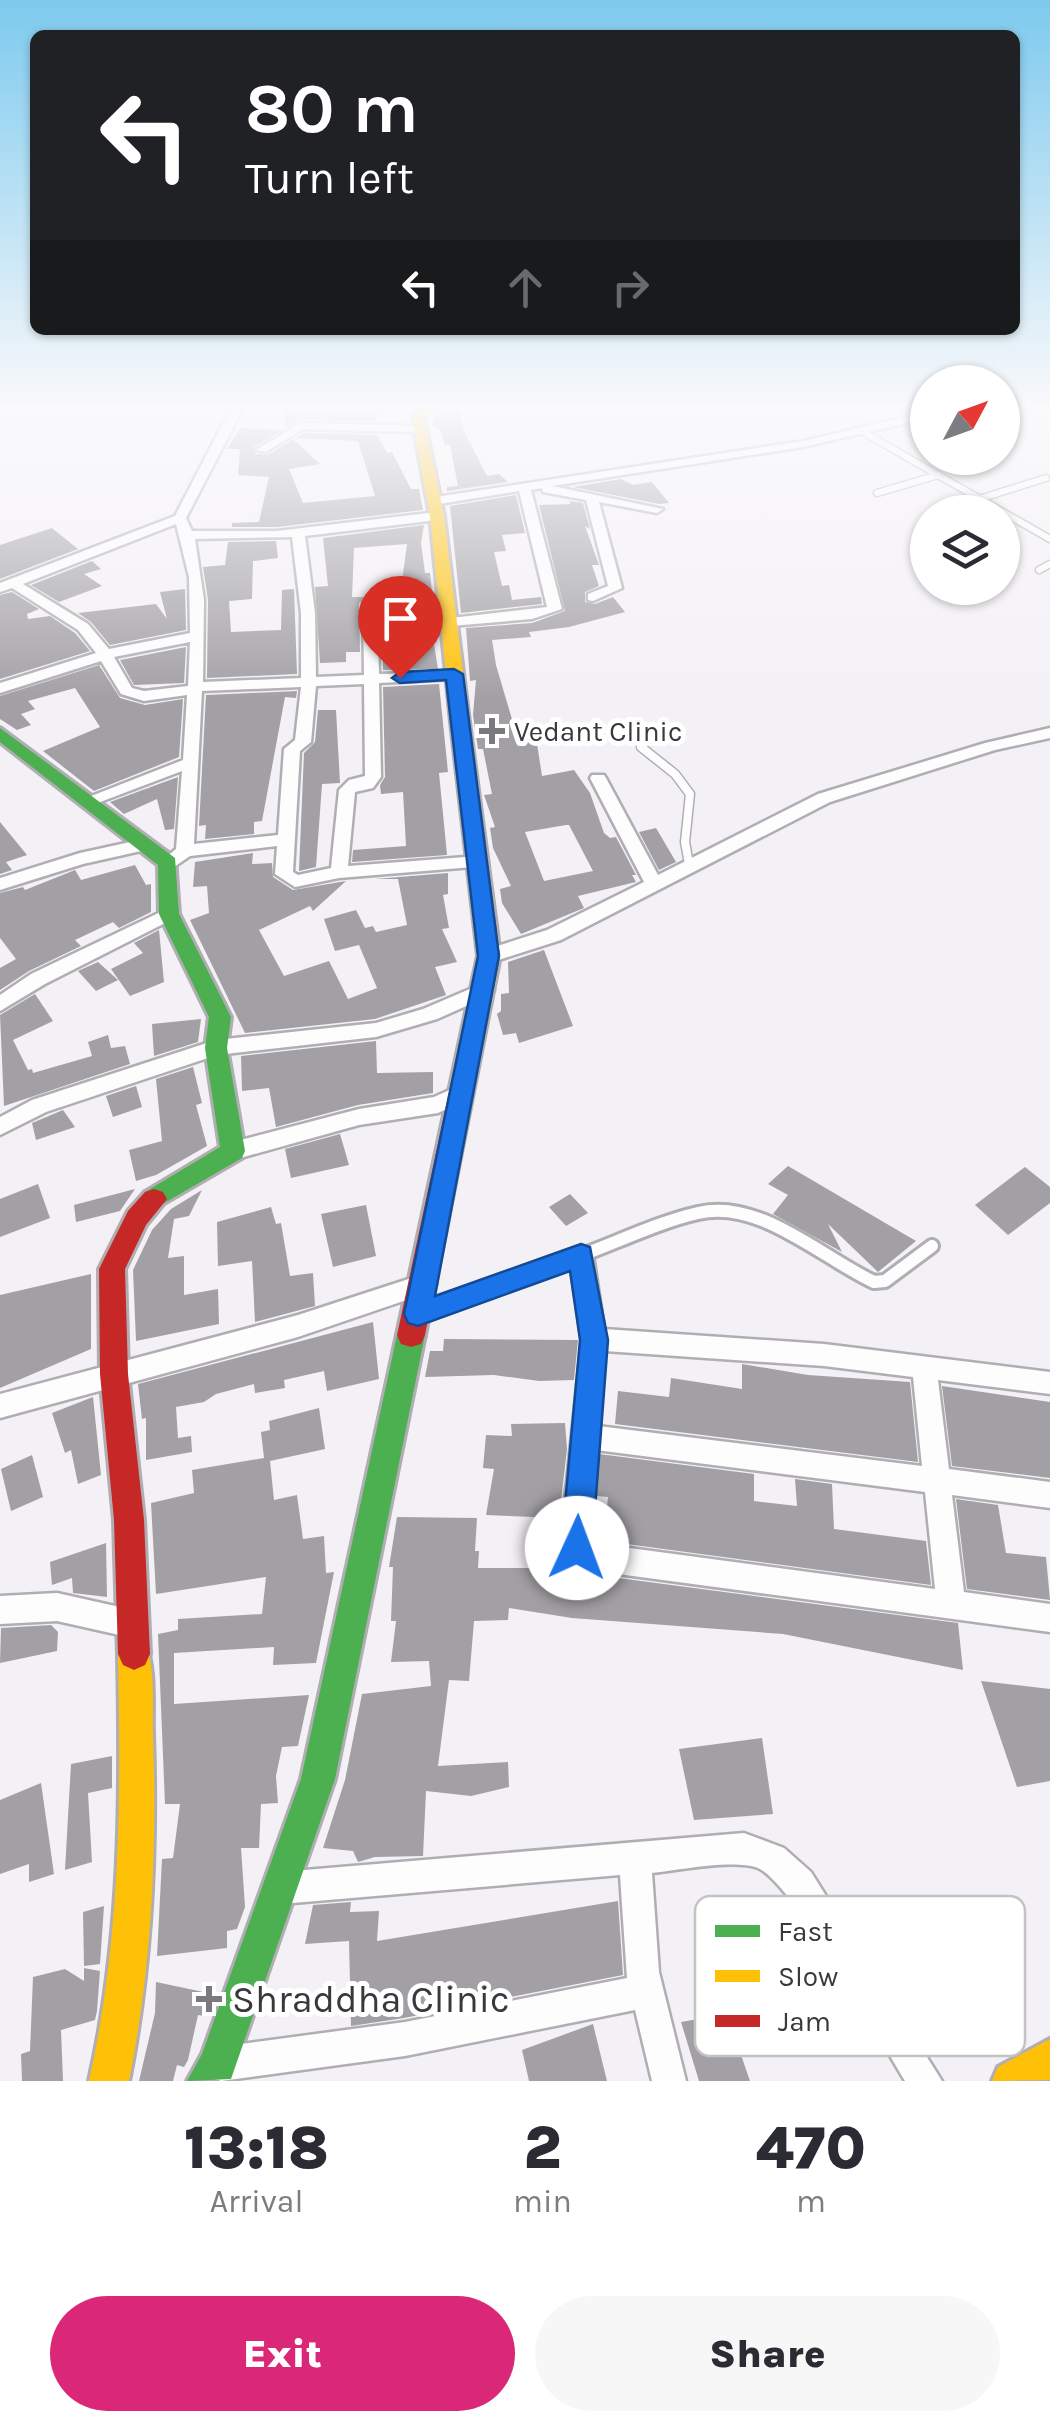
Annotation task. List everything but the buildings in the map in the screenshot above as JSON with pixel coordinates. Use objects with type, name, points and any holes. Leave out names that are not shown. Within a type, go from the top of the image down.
[{"type":"main road","points":[[212,2073],[318,1779],[418,1314],[489,956],[435,508]]},
{"type":"main road","points":[[1,735],[144,845],[177,857],[168,914],[220,1017],[216,1048],[234,1152],[169,1188],[136,1218],[112,1269],[114,1374],[129,1520],[138,1784],[126,2012],[109,2081]]},
{"type":"main road","points":[[1012,2081],[1050,2058]]},
{"type":"street","points":[[7,585],[180,518],[186,507]]},
{"type":"street","points":[[190,536],[298,533],[439,507]]},
{"type":"street","points":[[451,622],[532,615],[551,612],[556,606],[532,507]]},
{"type":"street","points":[[592,598],[615,588],[594,507]]},
{"type":"street","points":[[647,507],[657,509]]},
{"type":"street","points":[[180,518],[190,536],[198,636],[191,762],[177,857],[286,840]]},
{"type":"street","points":[[298,533],[312,628],[302,742],[292,749],[287,879],[295,882],[339,872],[479,862]]},
{"type":"street","points":[[7,585],[74,620],[105,654],[126,691],[135,696],[454,674]]},
{"type":"street","points":[[339,872],[347,790],[355,784],[367,784],[374,777],[370,603]]},
{"type":"street","points":[[0,688],[105,654],[198,636]]},
{"type":"street","points":[[489,956],[554,935],[824,798],[991,746],[1050,733]]},
{"type":"street","points":[[89,800],[191,762]]},
{"type":"street","points":[[598,778],[653,883]]},
{"type":"street","points":[[0,884],[80,858],[144,845]]},
{"type":"street","points":[[0,1004],[38,979],[168,914]]},
{"type":"street","points":[[0,1127],[57,1100],[216,1048],[376,1030],[430,1014],[484,990]]},
{"type":"street","points":[[234,1152],[360,1117],[438,1105],[463,1092]]},
{"type":"street","points":[[418,1314],[581,1255],[594,1340],[575,1538],[577,1548],[588,1556],[1050,1618]]},
{"type":"street","points":[[0,1406],[298,1326],[424,1284]]},
{"type":"street","points":[[594,1340],[824,1354],[1050,1382]]},
{"type":"street","points":[[924,1368],[950,1604]]},
{"type":"street","points":[[584,1436],[1050,1494]]},
{"type":"street","points":[[0,1610],[57,1607],[132,1624]]},
{"type":"street","points":[[279,1888],[744,1849],[770,1854],[788,1869],[809,1896]]},
{"type":"street","points":[[635,1858],[646,1992],[668,2081]]},
{"type":"street","points":[[212,2073],[646,1992]]},
{"type":"street","points":[[909,2056],[925,2081]]},
{"type":"lane","points":[[1020,522],[1050,539]]},
{"type":"lane","points":[[1039,570],[1050,564]]},
{"type":"lane","points":[[641,747],[685,785],[691,796],[682,848],[689,864]]},
{"type":"lane","points":[[581,1255],[700,1212],[720,1209],[752,1217],[874,1282],[885,1281],[932,1246]]},
{"type":"traffic: fast","points":[[0,733],[168,863],[169,914],[220,1017],[216,1048],[233,1151],[154,1199]]},
{"type":"traffic: fast","points":[[207,2081],[217,2065],[318,1779],[411,1335]]},
{"type":"traffic: slow","points":[[435,507],[460,722]]},
{"type":"traffic: slow","points":[[109,2081],[120,2029],[133,1922],[137,1815],[134,1654]]},
{"type":"traffic: slow","points":[[1012,2081],[1050,2058]]},
{"type":"traffic: jam","points":[[411,1335],[489,956],[460,722]]},
{"type":"traffic: jam","points":[[134,1654],[129,1520],[114,1374],[112,1269],[137,1218],[154,1199]]},
{"type":"place","name":"Vedant Clinic","points":[[492,731]]},
{"type":"place","name":"Shraddha Clinic","points":[[209,1999]]},
{"type":"route","points":[[400,678],[454,674],[489,956],[418,1314],[581,1255],[594,1340],[577,1548]]}]
